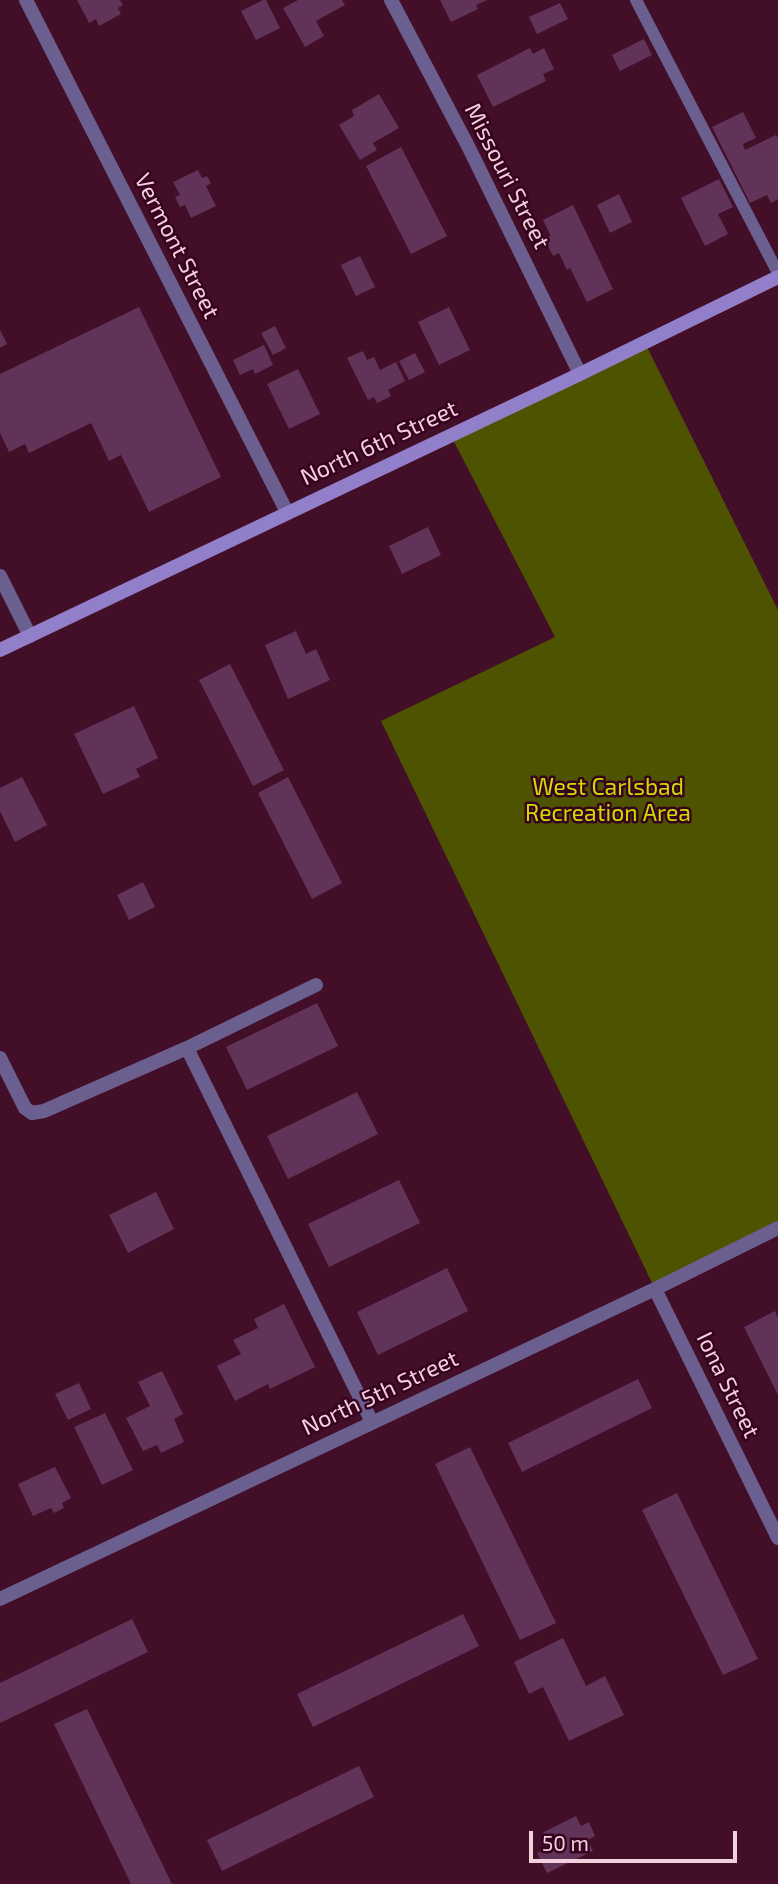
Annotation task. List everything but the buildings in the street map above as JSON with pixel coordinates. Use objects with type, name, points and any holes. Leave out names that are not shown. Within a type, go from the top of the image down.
[{"type":"street","name":"Vermont Street","points":[[26,0],[287,512]]},
{"type":"street","name":"Missouri Street","points":[[391,0],[468,146],[580,374]]},
{"type":"street","name":"North 6th Street","points":[[0,650],[580,374],[778,275]]},
{"type":"street","points":[[0,576],[30,636]]},
{"type":"street","points":[[0,1058],[20,1100],[32,1113],[44,1111],[187,1048],[316,985]]},
{"type":"street","points":[[187,1048],[372,1422]]},
{"type":"street","name":"North 5th Street","points":[[0,1599],[655,1289],[778,1228]]},
{"type":"street","name":"Iona Street","points":[[655,1289],[778,1538]]},
{"type":"lane","points":[[636,0],[778,275]]},
{"type":"green space","name":"West Carlsbad Recreation Area","points":[[645,343],[778,610],[778,1228],[655,1289],[381,721],[555,637],[450,434]]}]
